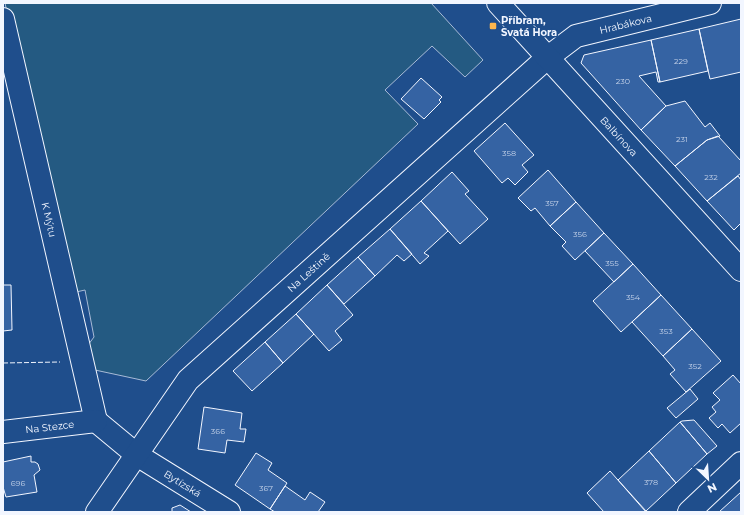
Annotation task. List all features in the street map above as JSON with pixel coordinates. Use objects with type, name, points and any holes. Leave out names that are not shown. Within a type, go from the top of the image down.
[{"type":"street","name":"Balbínova","points":[[498,3],[741,270]]},
{"type":"street","name":"Hrabákova","points":[[547,58],[576,36],[710,3]]},
{"type":"street","name":"K Mýtu","points":[[3,19],[96,421]]},
{"type":"street","name":"Na Leštině","points":[[97,512],[188,380],[547,58]]},
{"type":"street","name":"Na Stezce","points":[[3,432],[96,421]]},
{"type":"street","name":"Bytízská","points":[[96,421],[137,454],[229,512]]},
{"type":"street","points":[[689,512],[741,463]]},
{"type":"shaded area","points":[[5,3],[431,3],[483,60],[465,77],[432,46],[385,90],[418,124],[146,381],[95,370],[88,345],[94,337],[85,290],[76,292]]},
{"type":"building","points":[[741,19],[741,72],[710,79],[699,29]]},
{"type":"building","points":[[699,29],[708,71],[660,82],[651,40]]},
{"type":"building","points":[[651,40],[660,82],[658,82],[656,72],[639,76],[666,106],[641,130],[581,63],[584,55]]},
{"type":"building","points":[[421,78],[442,97],[439,100],[441,102],[424,119],[401,99]]},
{"type":"building","points":[[685,101],[705,127],[710,123],[720,136],[707,140],[675,166],[641,130],[666,106]]},
{"type":"building","points":[[505,123],[534,155],[522,165],[528,172],[515,185],[508,178],[502,183],[474,151]]},
{"type":"building","points":[[718,136],[741,161],[741,173],[707,201],[675,166],[707,140]]},
{"type":"building","points":[[548,170],[576,202],[550,226],[535,208],[531,211],[518,198]]},
{"type":"building","points":[[452,172],[469,191],[465,194],[488,219],[460,244],[421,201]]},
{"type":"building","points":[[738,176],[741,180],[741,223],[734,230],[707,201]]},
{"type":"building","points":[[421,201],[448,231],[424,253],[429,256],[420,264],[390,229]]},
{"type":"building","points":[[576,202],[604,233],[575,260],[562,246],[566,242],[550,226]]},
{"type":"building","points":[[390,229],[412,254],[404,261],[397,255],[375,276],[358,257]]},
{"type":"building","points":[[604,233],[633,264],[614,282],[585,251]]},
{"type":"building","points":[[358,257],[375,276],[344,304],[327,285]]},
{"type":"building","points":[[633,264],[661,295],[621,332],[593,301]]},
{"type":"building","points":[[3,285],[11,285],[12,330],[3,331]]},
{"type":"building","points":[[327,285],[353,315],[335,331],[342,340],[329,351],[296,314]]},
{"type":"building","points":[[661,295],[692,329],[663,356],[632,322]]},
{"type":"building","points":[[296,314],[314,334],[283,363],[265,342]]},
{"type":"building","points":[[692,329],[721,361],[686,392],[670,374],[675,370],[663,356]]},
{"type":"building","points":[[265,342],[283,363],[252,391],[233,371]]},
{"type":"building","points":[[733,375],[741,384],[741,423],[730,433],[722,424],[718,428],[709,418],[716,412],[712,407],[720,400],[713,393]]},
{"type":"building","points":[[690,389],[698,399],[676,418],[667,408]]},
{"type":"building","points":[[204,407],[242,413],[240,429],[246,429],[244,442],[227,440],[225,453],[198,449]]},
{"type":"building","points":[[694,420],[717,446],[707,454],[680,422]]},
{"type":"building","points":[[680,422],[707,454],[676,483],[649,451]]},
{"type":"building","points":[[649,451],[676,483],[646,511],[618,480]]},
{"type":"building","points":[[256,453],[272,463],[268,470],[287,483],[270,509],[235,485]]},
{"type":"building","points":[[31,456],[31,462],[38,464],[40,470],[34,475],[37,492],[6,497],[3,487],[3,462]]},
{"type":"building","points":[[610,471],[646,512],[604,512],[587,493]]},
{"type":"building","points":[[285,486],[305,500],[310,492],[325,502],[318,512],[275,512],[270,509]]},
{"type":"building","points":[[741,492],[741,512],[719,512]]},
{"type":"building","points":[[180,505],[191,512],[172,512],[172,508]]},
{"type":"fence","points":[[3,363],[60,362]]},
{"type":"place","name":"Příbram, Svatá Hora","points":[[493,26]]}]
